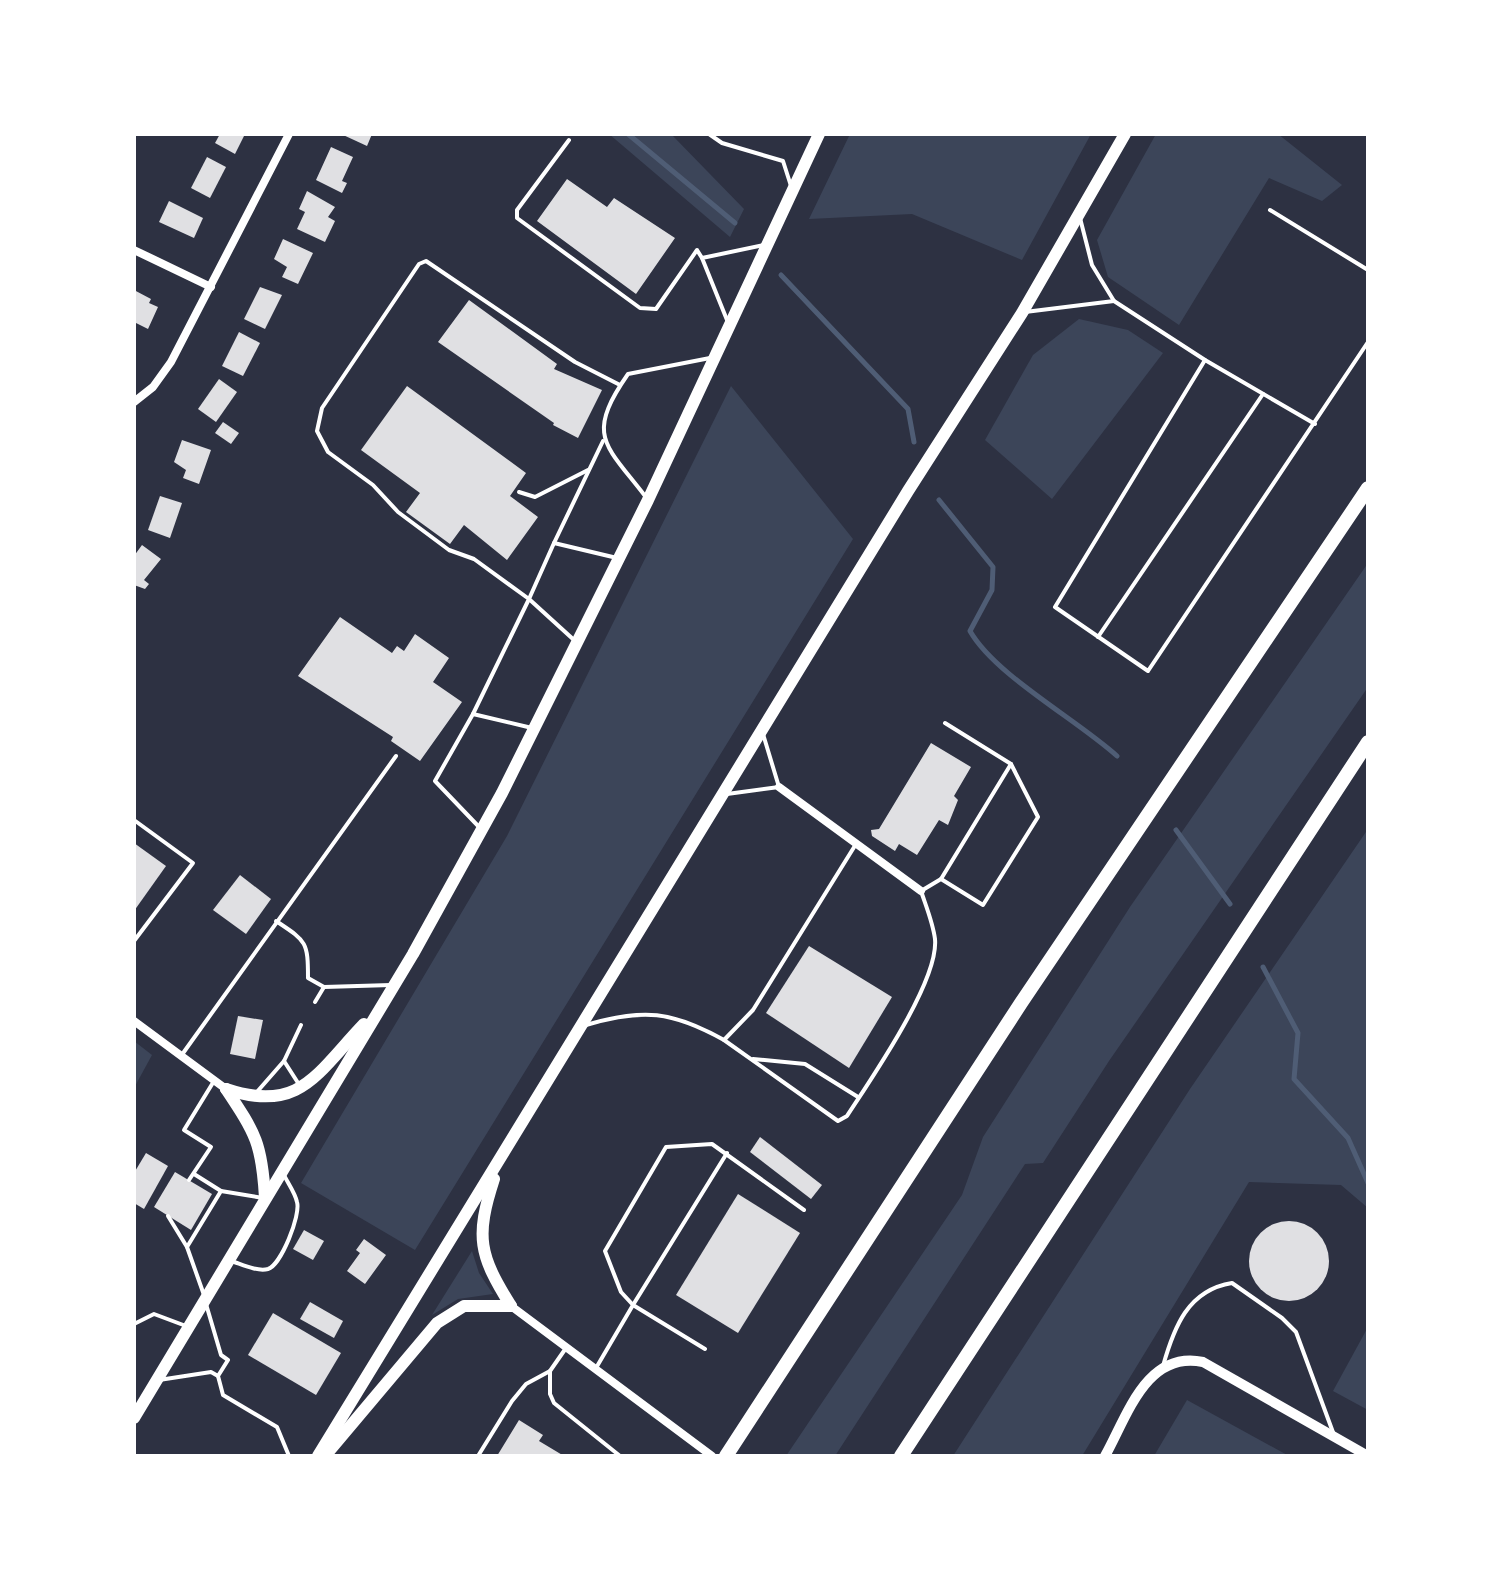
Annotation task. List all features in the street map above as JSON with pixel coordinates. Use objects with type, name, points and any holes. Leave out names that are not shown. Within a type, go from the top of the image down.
[{"type":"highway","points":[[134,1418],[380,1008],[482,830],[620,559],[819,134]]},
{"type":"highway","points":[[318,1456],[761,730],[1022,313],[1125,134]]},
{"type":"highway","points":[[1093,190],[1133,134]]},
{"type":"highway","points":[[726,1456],[1021,1003],[1368,488]]},
{"type":"highway","points":[[901,1456],[1368,742]]},
{"type":"highway","points":[[226,1089],[252,1098],[282,1097],[301,1087],[380,1008]]},
{"type":"highway","points":[[226,1089],[257,1135],[263,1161],[265,1198]]},
{"type":"highway","points":[[502,1157],[484,1210],[480,1239],[489,1272],[511,1306]]},
{"type":"highway","points":[[325,1456],[423,1338],[449,1313],[474,1304],[511,1306]]},
{"type":"street","points":[[134,402],[153,387],[171,362],[289,134]]},
{"type":"street","points":[[134,250],[211,287]]},
{"type":"street","points":[[779,787],[921,891]]},
{"type":"street","points":[[134,1021],[226,1089]]},
{"type":"street","points":[[511,1306],[712,1456]]},
{"type":"street","points":[[1105,1456],[1133,1402],[1149,1379],[1163,1367],[1189,1359],[1203,1362],[1368,1456]]},
{"type":"lane","points":[[709,134],[722,143],[783,161],[793,191]]},
{"type":"lane","points":[[569,140],[517,210],[517,218],[640,308],[656,309],[697,250],[728,325]]},
{"type":"lane","points":[[1270,210],[1368,270]]},
{"type":"lane","points":[[1079,215],[1092,265],[1114,301],[1205,360],[1315,424]]},
{"type":"lane","points":[[702,258],[767,245]]},
{"type":"lane","points":[[578,643],[529,599],[474,559],[449,550],[398,512],[373,485],[328,452],[317,431],[318,418],[419,264],[426,261],[575,362],[620,385]]},
{"type":"lane","points":[[1022,313],[1114,301]]},
{"type":"lane","points":[[1205,360],[1055,607],[1148,671],[1368,342]]},
{"type":"lane","points":[[482,830],[435,781],[473,714],[590,469],[603,441],[604,418],[620,385],[636,370],[713,358]]},
{"type":"lane","points":[[1098,637],[1263,394]]},
{"type":"lane","points":[[603,441],[648,500]]},
{"type":"lane","points":[[519,492],[535,497],[590,469]]},
{"type":"lane","points":[[554,543],[620,559]]},
{"type":"lane","points":[[473,714],[535,729]]},
{"type":"lane","points":[[941,879],[983,905],[1038,817],[1011,764],[945,723]]},
{"type":"lane","points":[[721,795],[779,787],[761,730]]},
{"type":"lane","points":[[181,1056],[396,756]]},
{"type":"lane","points":[[580,1027],[613,1017],[663,1014],[695,1024],[724,1040],[835,1121],[845,1119],[907,1018],[932,966],[935,940],[921,891],[941,879],[1011,764]]},
{"type":"lane","points":[[134,820],[193,863],[134,941]]},
{"type":"lane","points":[[724,1040],[753,1010],[856,844]]},
{"type":"lane","points":[[276,921],[303,939],[308,948],[308,978],[324,987],[393,985]]},
{"type":"lane","points":[[315,1002],[324,987]]},
{"type":"lane","points":[[252,1098],[284,1061],[301,1025]]},
{"type":"lane","points":[[751,1059],[805,1064],[859,1097]]},
{"type":"lane","points":[[284,1061],[301,1087]]},
{"type":"lane","points":[[189,1180],[211,1147],[184,1130],[214,1081]]},
{"type":"lane","points":[[705,1349],[633,1305],[621,1292],[605,1251],[666,1147],[712,1144],[804,1210]]},
{"type":"lane","points":[[595,1370],[727,1153]]},
{"type":"lane","points":[[228,1261],[264,1270],[273,1267],[279,1258],[295,1223],[298,1204],[282,1171]]},
{"type":"lane","points":[[194,1174],[221,1191],[265,1198]]},
{"type":"lane","points":[[187,1247],[221,1191]]},
{"type":"lane","points":[[168,1216],[187,1247],[221,1355],[228,1360],[218,1376]]},
{"type":"lane","points":[[1163,1367],[1178,1325],[1192,1301],[1215,1286],[1232,1283],[1282,1318],[1296,1332],[1335,1437]]},
{"type":"lane","points":[[134,1324],[154,1314],[188,1326]]},
{"type":"lane","points":[[478,1456],[526,1384],[550,1371],[566,1348]]},
{"type":"lane","points":[[550,1371],[550,1394],[554,1403],[620,1456]]},
{"type":"lane","points":[[156,1381],[211,1372],[218,1376],[223,1395],[277,1427],[289,1456]]},
{"type":"shaded area","points":[[609,134],[671,134],[744,209],[730,237]]},
{"type":"shaded area","points":[[850,134],[1091,134],[1022,260],[912,214],[809,219]]},
{"type":"shaded area","points":[[1156,134],[1278,134],[1342,185],[1322,201],[1269,178],[1179,325],[1108,277],[1097,240]]},
{"type":"shaded area","points":[[1079,319],[1128,330],[1163,353],[1052,499],[985,440],[1033,355]]},
{"type":"shaded area","points":[[731,386],[853,539],[415,1250],[301,1183],[507,836]]},
{"type":"shaded area","points":[[1368,563],[1368,687],[1109,1061],[1043,1163],[1025,1164],[835,1456],[786,1456],[962,1195],[983,1137],[1130,907]]},
{"type":"shaded area","points":[[1368,829],[1368,1208],[1341,1185],[1249,1182],[1082,1456],[953,1456],[1190,1089]]},
{"type":"shaded area","points":[[134,1041],[152,1055],[134,1088]]},
{"type":"shaded area","points":[[472,1251],[479,1273],[493,1294],[458,1299],[432,1315]]},
{"type":"shaded area","points":[[1368,1327],[1368,1410],[1333,1391]]},
{"type":"shaded area","points":[[1187,1400],[1289,1456],[1154,1456]]},
{"type":"building","points":[[220,134],[245,134],[235,154],[215,143]]},
{"type":"building","points":[[341,134],[372,134],[367,146]]},
{"type":"building","points":[[331,147],[353,157],[342,181],[347,183],[342,193],[316,180]]},
{"type":"building","points":[[207,157],[226,167],[210,198],[191,188]]},
{"type":"building","points":[[567,179],[607,207],[614,198],[675,238],[636,294],[537,221]]},
{"type":"building","points":[[307,191],[335,207],[328,217],[335,221],[325,242],[297,229],[305,212],[299,209]]},
{"type":"building","points":[[169,201],[203,218],[194,238],[159,222]]},
{"type":"building","points":[[283,239],[313,253],[298,284],[282,277],[287,267],[274,259]]},
{"type":"building","points":[[260,287],[282,295],[265,329],[244,319]]},
{"type":"building","points":[[134,290],[151,299],[149,303],[158,307],[148,329],[134,322]]},
{"type":"building","points":[[469,300],[557,364],[554,369],[602,390],[578,438],[553,425],[438,342]]},
{"type":"building","points":[[239,332],[260,343],[243,376],[222,366]]},
{"type":"building","points":[[219,379],[237,392],[216,422],[198,409]]},
{"type":"building","points":[[407,386],[526,473],[510,496],[538,517],[507,560],[464,525],[450,544],[406,512],[420,493],[361,450]]},
{"type":"building","points":[[223,422],[239,433],[231,444],[215,433]]},
{"type":"building","points":[[182,440],[211,450],[199,484],[183,478],[186,470],[174,462]]},
{"type":"building","points":[[160,496],[182,503],[170,538],[148,530]]},
{"type":"building","points":[[142,545],[161,559],[144,580],[149,584],[145,589],[134,585],[134,556]]},
{"type":"building","points":[[340,617],[392,653],[397,646],[404,651],[415,634],[449,658],[433,682],[462,702],[420,761],[391,741],[393,737],[298,676]]},
{"type":"building","points":[[931,743],[971,767],[954,796],[958,800],[948,825],[939,820],[917,855],[899,844],[895,851],[872,836],[871,830],[879,829]]},
{"type":"building","points":[[134,843],[166,866],[134,911]]},
{"type":"building","points":[[240,875],[271,899],[246,934],[213,910]]},
{"type":"building","points":[[809,946],[892,997],[849,1068],[766,1013]]},
{"type":"building","points":[[238,1016],[263,1020],[255,1059],[230,1054]]},
{"type":"building","points":[[760,1137],[822,1185],[811,1199],[750,1152]]},
{"type":"building","points":[[146,1153],[168,1166],[144,1209],[134,1203],[134,1173]]},
{"type":"building","points":[[175,1172],[212,1194],[191,1230],[154,1207]]},
{"type":"building","points":[[738,1194],[800,1233],[738,1333],[676,1295]]},
{"type":"building","points":[[1289,1221],[1304,1224],[1317,1233],[1326,1246],[1329,1261],[1326,1276],[1317,1289],[1304,1298],[1289,1301],[1274,1298],[1261,1289],[1252,1276],[1249,1261],[1252,1246],[1261,1233],[1274,1224]]},
{"type":"building","points":[[304,1230],[324,1241],[313,1260],[293,1249]]},
{"type":"building","points":[[364,1239],[386,1255],[365,1284],[347,1271],[360,1253],[356,1250]]},
{"type":"building","points":[[310,1302],[343,1321],[334,1338],[300,1319]]},
{"type":"building","points":[[273,1313],[341,1353],[316,1395],[248,1355]]},
{"type":"building","points":[[519,1420],[543,1435],[539,1441],[564,1456],[497,1456]]},
{"type":"waterway","points":[[628,134],[735,223]]},
{"type":"waterway","points":[[781,275],[908,409],[914,442]]},
{"type":"waterway","points":[[939,500],[993,567],[992,590],[970,631],[998,664],[1117,756]]},
{"type":"waterway","points":[[1176,830],[1230,904]]},
{"type":"waterway","points":[[1263,967],[1298,1033],[1294,1079],[1348,1138],[1368,1183]]}]
